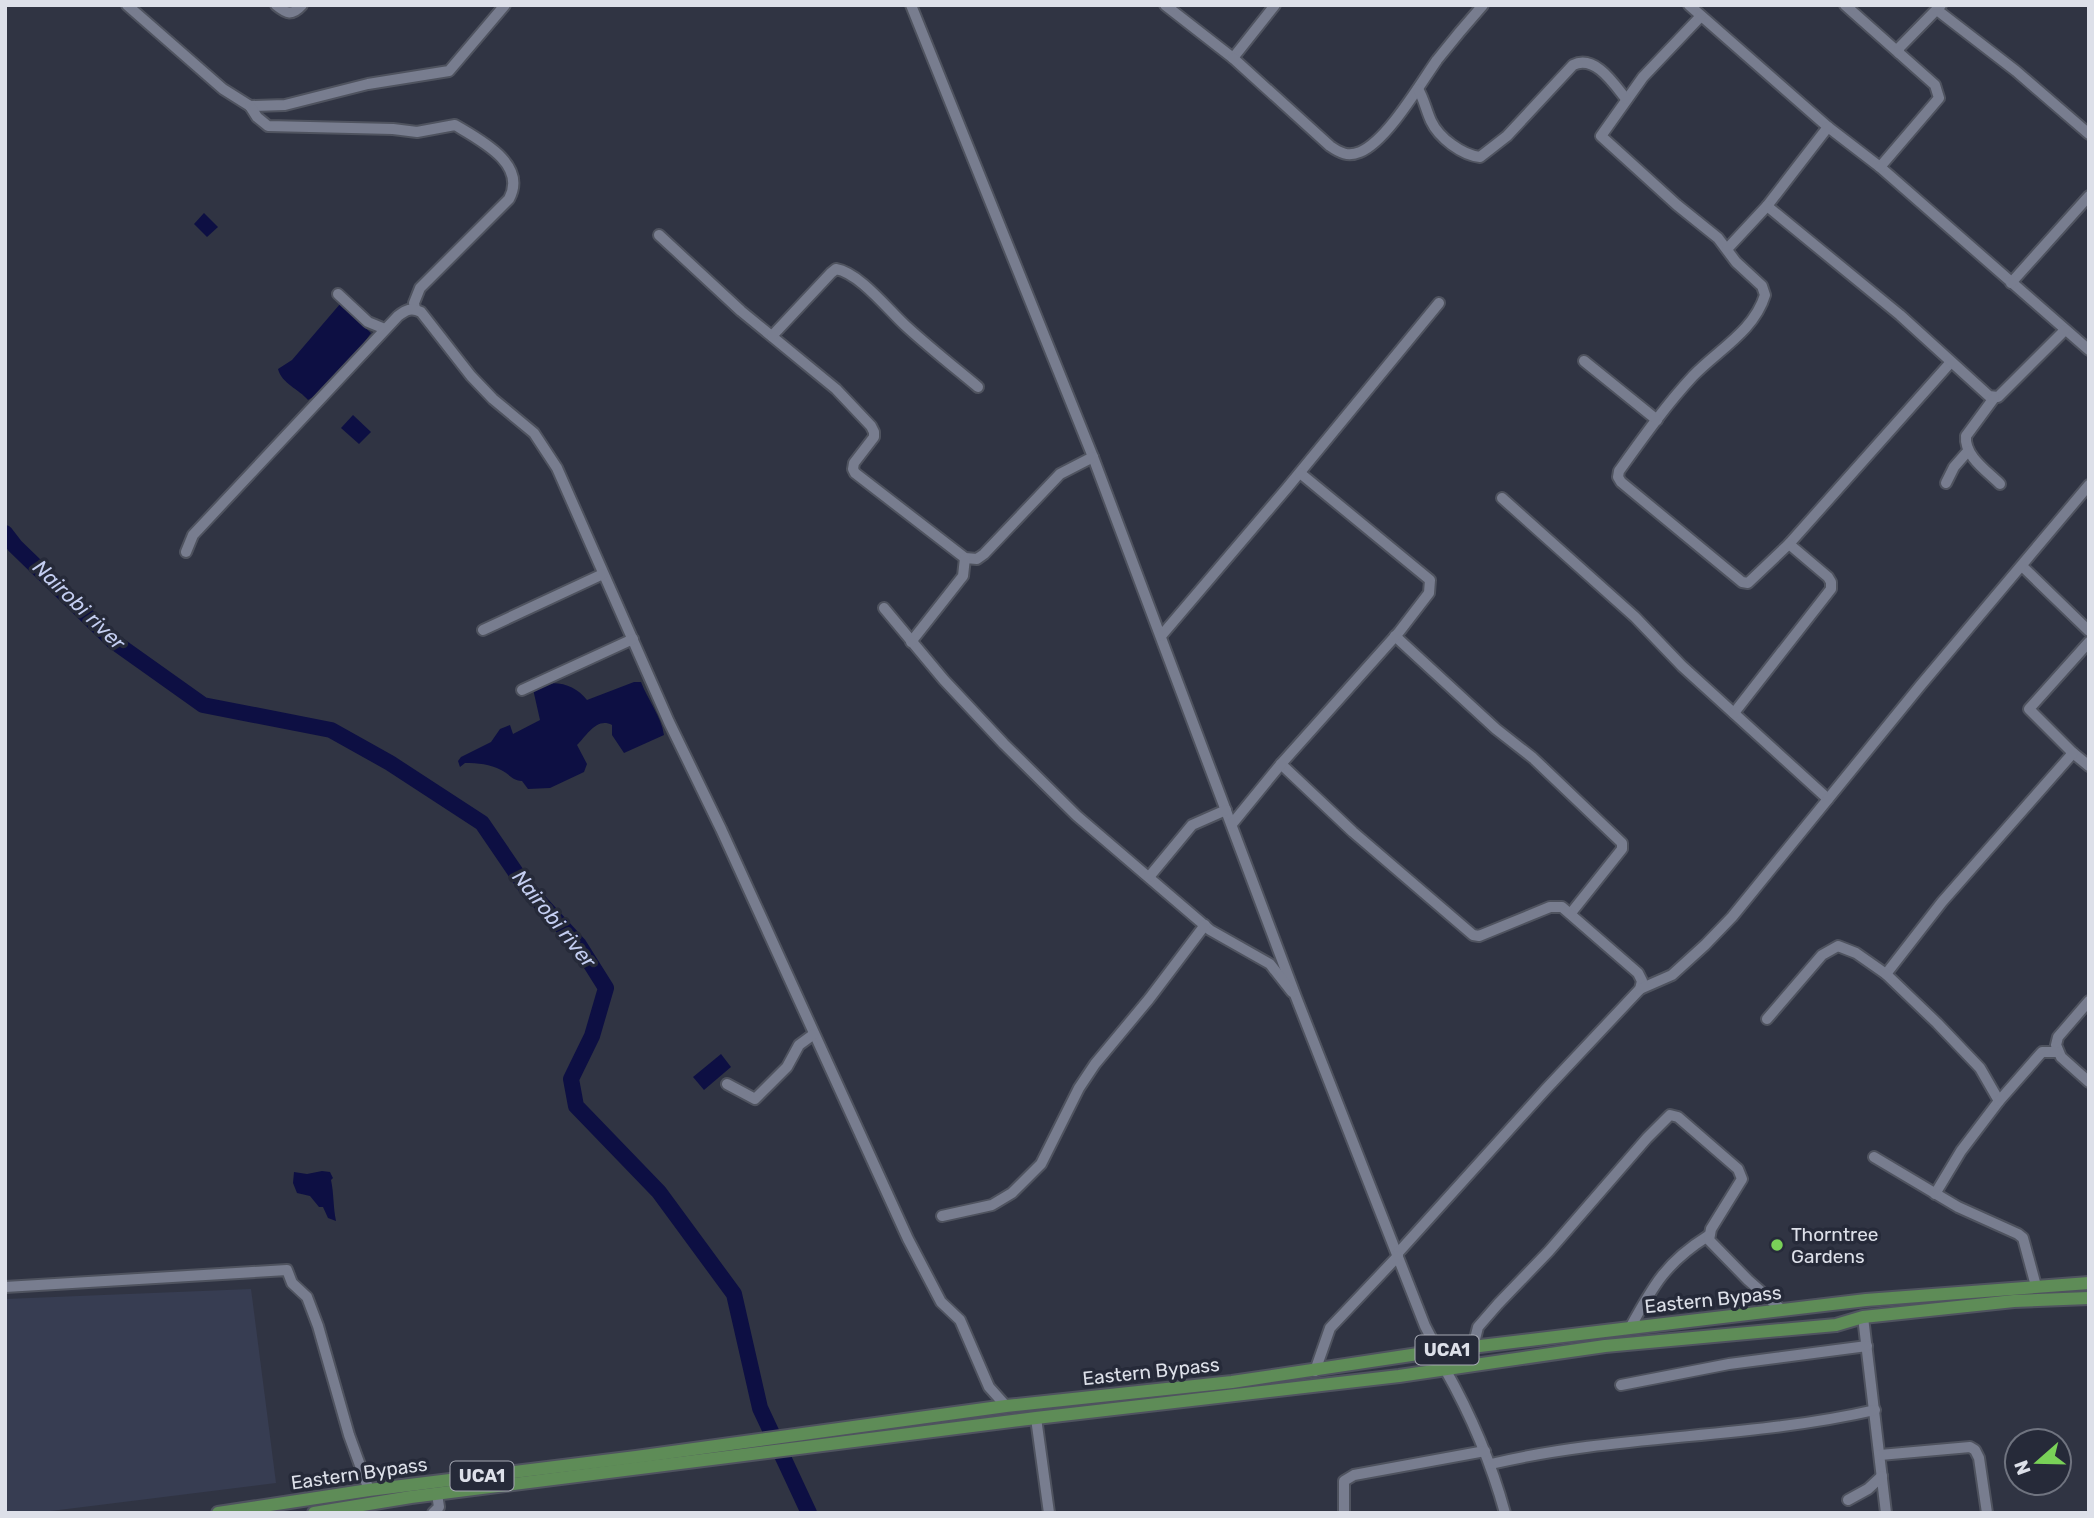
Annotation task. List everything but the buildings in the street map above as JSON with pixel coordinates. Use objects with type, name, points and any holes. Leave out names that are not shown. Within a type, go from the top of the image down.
[{"type":"main road","name":"Eastern Bypass","points":[[314,1513],[748,1448],[806,1434],[1006,1406],[1315,1371],[1438,1351],[1866,1300],[2089,1283]]},
{"type":"main road","name":"Eastern Bypass","points":[[218,1513],[369,1490],[748,1448],[817,1446],[1445,1369],[1605,1346],[1836,1325],[1863,1317],[2014,1301],[2089,1298]]},
{"type":"street","points":[[276,5],[290,14],[302,5]]},
{"type":"street","points":[[250,106],[285,105],[368,84],[449,71],[505,5]]},
{"type":"street","points":[[911,5],[1093,457],[1296,996],[1438,1351]]},
{"type":"street","points":[[1165,5],[1233,58],[1330,146],[1342,153],[1358,153],[1367,149],[1388,128],[1482,5]]},
{"type":"street","points":[[1233,58],[1276,5]]},
{"type":"street","points":[[1689,5],[2089,350]]},
{"type":"street","points":[[1845,5],[1935,85],[1939,98],[1880,167]]},
{"type":"street","points":[[128,6],[223,89],[250,106],[257,117],[268,126],[417,132],[456,125],[503,158],[510,169],[514,191],[425,282],[416,296],[415,309]]},
{"type":"street","points":[[1899,53],[1899,48],[1939,7],[2089,134]]},
{"type":"street","points":[[1701,16],[1643,77],[1601,136],[1718,238],[1736,262],[1762,286],[1765,295],[1762,303],[1727,347],[1694,374],[1657,420],[1619,471],[1621,482],[1742,582],[1748,583],[1789,544],[1951,362]]},
{"type":"street","points":[[1418,89],[1432,123],[1442,136],[1455,147],[1480,157],[1507,136],[1573,65],[1579,62],[1594,65],[1626,99]]},
{"type":"street","points":[[1727,249],[1767,206],[1828,127]]},
{"type":"street","points":[[2011,283],[2089,196]]},
{"type":"street","points":[[1767,206],[1900,315],[1994,398]]},
{"type":"street","points":[[659,235],[836,389],[872,426],[874,437],[854,463],[855,473],[965,558],[977,559],[984,554],[1060,474],[1093,457]]},
{"type":"street","points":[[772,336],[831,273],[842,270],[870,290],[905,326],[978,387]]},
{"type":"street","points":[[338,294],[368,322],[385,329]]},
{"type":"street","points":[[1161,636],[1300,473],[1439,303]]},
{"type":"street","points":[[186,552],[193,535],[385,329],[407,310],[415,309]]},
{"type":"street","points":[[415,309],[436,329],[471,376],[534,433],[547,451],[669,722],[931,1284],[941,1302],[960,1320],[989,1387],[1006,1406]]},
{"type":"street","points":[[2000,484],[1968,451],[1966,436],[1994,398],[2065,330]]},
{"type":"street","points":[[1584,361],[1657,420]]},
{"type":"street","points":[[1946,483],[1968,451]]},
{"type":"street","points":[[1232,824],[1429,593],[1430,580],[1300,473]]},
{"type":"street","points":[[1315,1371],[1330,1328],[1640,989],[1672,975],[1732,917],[2089,485]]},
{"type":"street","points":[[1502,498],[1635,617],[1682,666],[1828,799]]},
{"type":"street","points":[[1734,713],[1830,589],[1831,582],[1828,577],[1789,544]]},
{"type":"street","points":[[911,642],[963,576],[965,558]]},
{"type":"street","points":[[2022,566],[2089,631]]},
{"type":"street","points":[[483,630],[603,574]]},
{"type":"street","points":[[884,608],[944,680],[1077,817],[1223,939],[1270,964],[1296,996]]},
{"type":"street","points":[[1395,636],[1496,729],[1533,758],[1622,843],[1622,849],[1571,913]]},
{"type":"street","points":[[522,690],[633,639]]},
{"type":"street","points":[[2089,642],[2029,709],[2089,766]]},
{"type":"street","points":[[1886,974],[1942,902],[2073,752]]},
{"type":"street","points":[[1281,764],[1353,832],[1473,935],[1479,936],[1550,906],[1562,906],[1638,973],[1642,981],[1640,989]]},
{"type":"street","points":[[1149,877],[1192,825],[1226,810]]},
{"type":"street","points":[[942,1216],[992,1205],[1012,1193],[1041,1164],[1079,1088],[1095,1064],[1205,925]]},
{"type":"street","points":[[1767,1019],[1830,949],[1838,946],[1846,948],[1886,974],[1937,1023],[1980,1068],[1998,1101]]},
{"type":"street","points":[[2089,1001],[2058,1037],[2056,1045],[2057,1052],[2089,1082]]},
{"type":"street","points":[[727,1084],[755,1099],[787,1067],[799,1045],[814,1034]]},
{"type":"street","points":[[1935,1194],[1998,1101],[2042,1052],[2057,1052]]},
{"type":"street","points":[[1473,1347],[1478,1327],[1670,1115],[1678,1117],[1738,1169],[1742,1180],[1708,1236],[1684,1251],[1655,1281],[1630,1328]]},
{"type":"street","points":[[1874,1157],[1935,1194],[2023,1238],[2036,1286]]},
{"type":"street","points":[[1708,1236],[1712,1246],[1782,1310]]},
{"type":"street","points":[[5,1287],[287,1269],[292,1283],[307,1297],[318,1326],[349,1434],[369,1490]]},
{"type":"street","points":[[1863,1317],[1886,1513]]},
{"type":"street","points":[[1621,1385],[1729,1364],[1867,1346]]},
{"type":"street","points":[[1445,1369],[1491,1464],[1505,1513]]},
{"type":"street","points":[[1491,1464],[1535,1454],[1620,1442],[1710,1434],[1875,1410]]},
{"type":"street","points":[[1036,1418],[1049,1513]]},
{"type":"street","points":[[1880,1455],[1970,1447],[1979,1458],[1987,1513]]},
{"type":"street","points":[[1344,1513],[1344,1481],[1354,1475],[1485,1451]]},
{"type":"street","points":[[1848,1500],[1868,1489],[1882,1476]]},
{"type":"street","points":[[433,1513],[439,1507],[437,1494]]},
{"type":"shaded area","points":[[204,213],[218,227],[207,237],[194,224]]},
{"type":"shaded area","points":[[340,304],[371,333],[334,379],[308,400],[283,379],[278,369],[292,360]]},
{"type":"shaded area","points":[[353,415],[371,432],[359,444],[341,428]]},
{"type":"shaded area","points":[[634,682],[641,682],[664,735],[624,753],[612,735],[612,725],[597,725],[577,745],[587,764],[584,772],[550,788],[528,789],[522,781],[488,765],[465,763],[460,767],[458,761],[461,757],[491,742],[500,729],[510,725],[513,734],[540,720],[533,689],[547,684],[562,684],[576,690],[587,700]]},
{"type":"shaded area","points":[[721,1054],[731,1067],[704,1090],[693,1077]]},
{"type":"shaded area","points":[[294,1172],[307,1174],[330,1172],[333,1178],[331,1180],[336,1221],[328,1218],[323,1207],[319,1207],[310,1196],[297,1193],[293,1183]]},
{"type":"shaded area","points":[[251,1289],[276,1483],[35,1513],[5,1513],[5,1299]]},
{"type":"waterway","name":"Nairobi river","points":[[5,533],[15,546],[113,641],[203,705],[331,730],[390,763],[482,823],[525,886],[579,945],[606,988],[592,1036],[571,1079],[576,1106],[659,1192],[734,1294],[760,1408],[809,1513]]},
{"type":"place","name":"Thorntree Gardens","points":[[1777,1245]]}]
